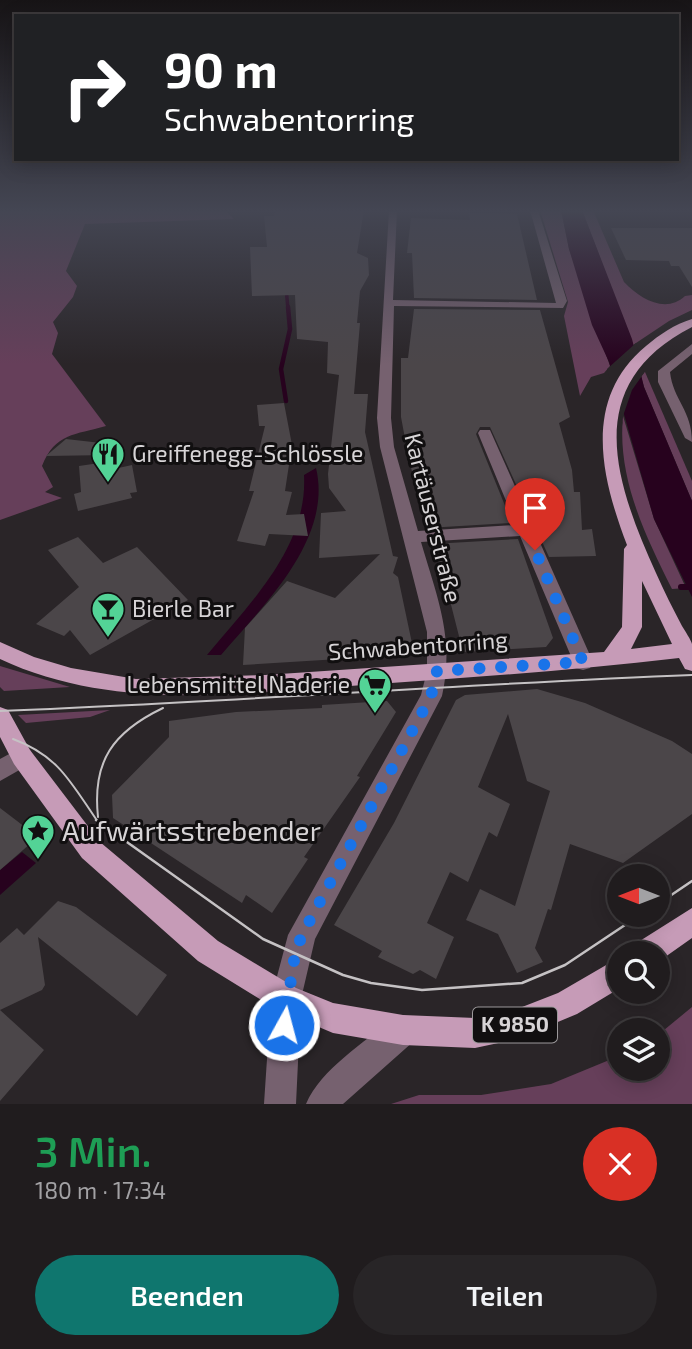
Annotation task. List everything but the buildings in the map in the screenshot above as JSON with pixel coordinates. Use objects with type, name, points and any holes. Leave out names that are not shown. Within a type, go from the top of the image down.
[{"type":"main road","points":[[687,324],[654,346],[632,367],[620,384],[610,416],[615,480],[633,542],[689,654]]},
{"type":"main road","points":[[610,659],[624,643],[632,627],[633,542]]},
{"type":"main road","name":"Schwabentorring","points":[[0,650],[28,663],[120,686],[153,687],[689,654]]},
{"type":"main road","points":[[0,716],[11,764],[91,850],[208,951],[286,999]]},
{"type":"main road","points":[[664,941],[692,922]]},
{"type":"main road","name":"K 9850","points":[[286,999],[334,1018],[403,1030],[475,1034],[517,1024],[567,1003],[607,979]]},
{"type":"street","name":"Kartäuserstraße","points":[[280,1104],[286,999],[302,935],[431,696],[437,671],[437,632],[387,447],[384,418],[390,262]]},
{"type":"street","points":[[388,303],[559,306],[562,300],[550,262]]},
{"type":"street","points":[[692,348],[664,371],[665,382],[692,438]]},
{"type":"street","points":[[485,433],[583,662]]},
{"type":"street","points":[[410,537],[527,530]]},
{"type":"street","points":[[323,1104],[341,1083],[403,1030]]},
{"type":"shaded area","points":[[0,262],[70,262],[66,271],[77,286],[73,297],[53,322],[58,333],[52,354],[106,426],[67,437],[47,455],[42,466],[53,487],[45,492],[62,498],[0,520]]},
{"type":"shaded area","points":[[556,262],[573,262],[610,366],[604,373],[591,377],[580,396],[564,316],[568,302]]},
{"type":"shaded area","points":[[573,262],[602,262],[632,339],[644,387],[692,501],[692,597],[654,519],[609,362],[592,325]]},
{"type":"shaded area","points":[[601,262],[615,262],[624,282],[653,302],[670,304],[692,295],[692,310],[669,321],[633,345]]},
{"type":"shaded area","points":[[645,372],[692,481],[692,501],[644,387],[641,376]]},
{"type":"shaded area","points":[[623,416],[654,519],[686,588],[672,589],[635,506],[624,462]]},
{"type":"shaded area","points":[[316,468],[319,494],[314,520],[291,570],[221,655],[207,655],[258,594],[286,550],[297,526],[303,501],[304,475]]},
{"type":"shaded area","points":[[0,666],[70,687],[4,691],[0,687]]},
{"type":"shaded area","points":[[110,710],[90,717],[26,723],[18,715]]},
{"type":"shaded area","points":[[22,852],[36,863],[0,895],[0,870]]},
{"type":"shaded area","points":[[692,1007],[692,1104],[391,1104],[419,1095],[481,1095],[551,1084],[607,1061],[607,1081],[670,1081],[670,1025]]},
{"type":"pier","points":[[636,343],[644,373],[632,390],[622,419],[623,426],[607,369]]},
{"type":"waterway","points":[[286,288],[288,309]]},
{"type":"waterway","points":[[286,401],[281,369],[290,329],[288,307]]},
{"type":"waterway","points":[[681,587],[692,587]]},
{"type":"tram line","points":[[0,711],[692,675]]},
{"type":"tram line","points":[[98,817],[99,780],[110,750],[131,727],[163,708]]},
{"type":"tram line","points":[[13,739],[53,762],[97,821]]},
{"type":"tram line","points":[[97,821],[263,939],[343,975],[371,983],[422,990],[522,983],[565,965],[620,928]]},
{"type":"tram line","points":[[670,896],[692,881]]},
{"type":"place","name":"Greiffenegg-Schlössle","points":[[108,484]]},
{"type":"place","name":"Bierle Bar","points":[[108,639]]},
{"type":"place","name":"Lebensmittel Naderie","points":[[375,715]]},
{"type":"place","name":"Aufwärtsstrebender","points":[[38,861]]},
{"type":"route","points":[[284,1025],[286,999],[295,954],[302,935],[431,696],[437,671],[583,662],[535,550]]}]
